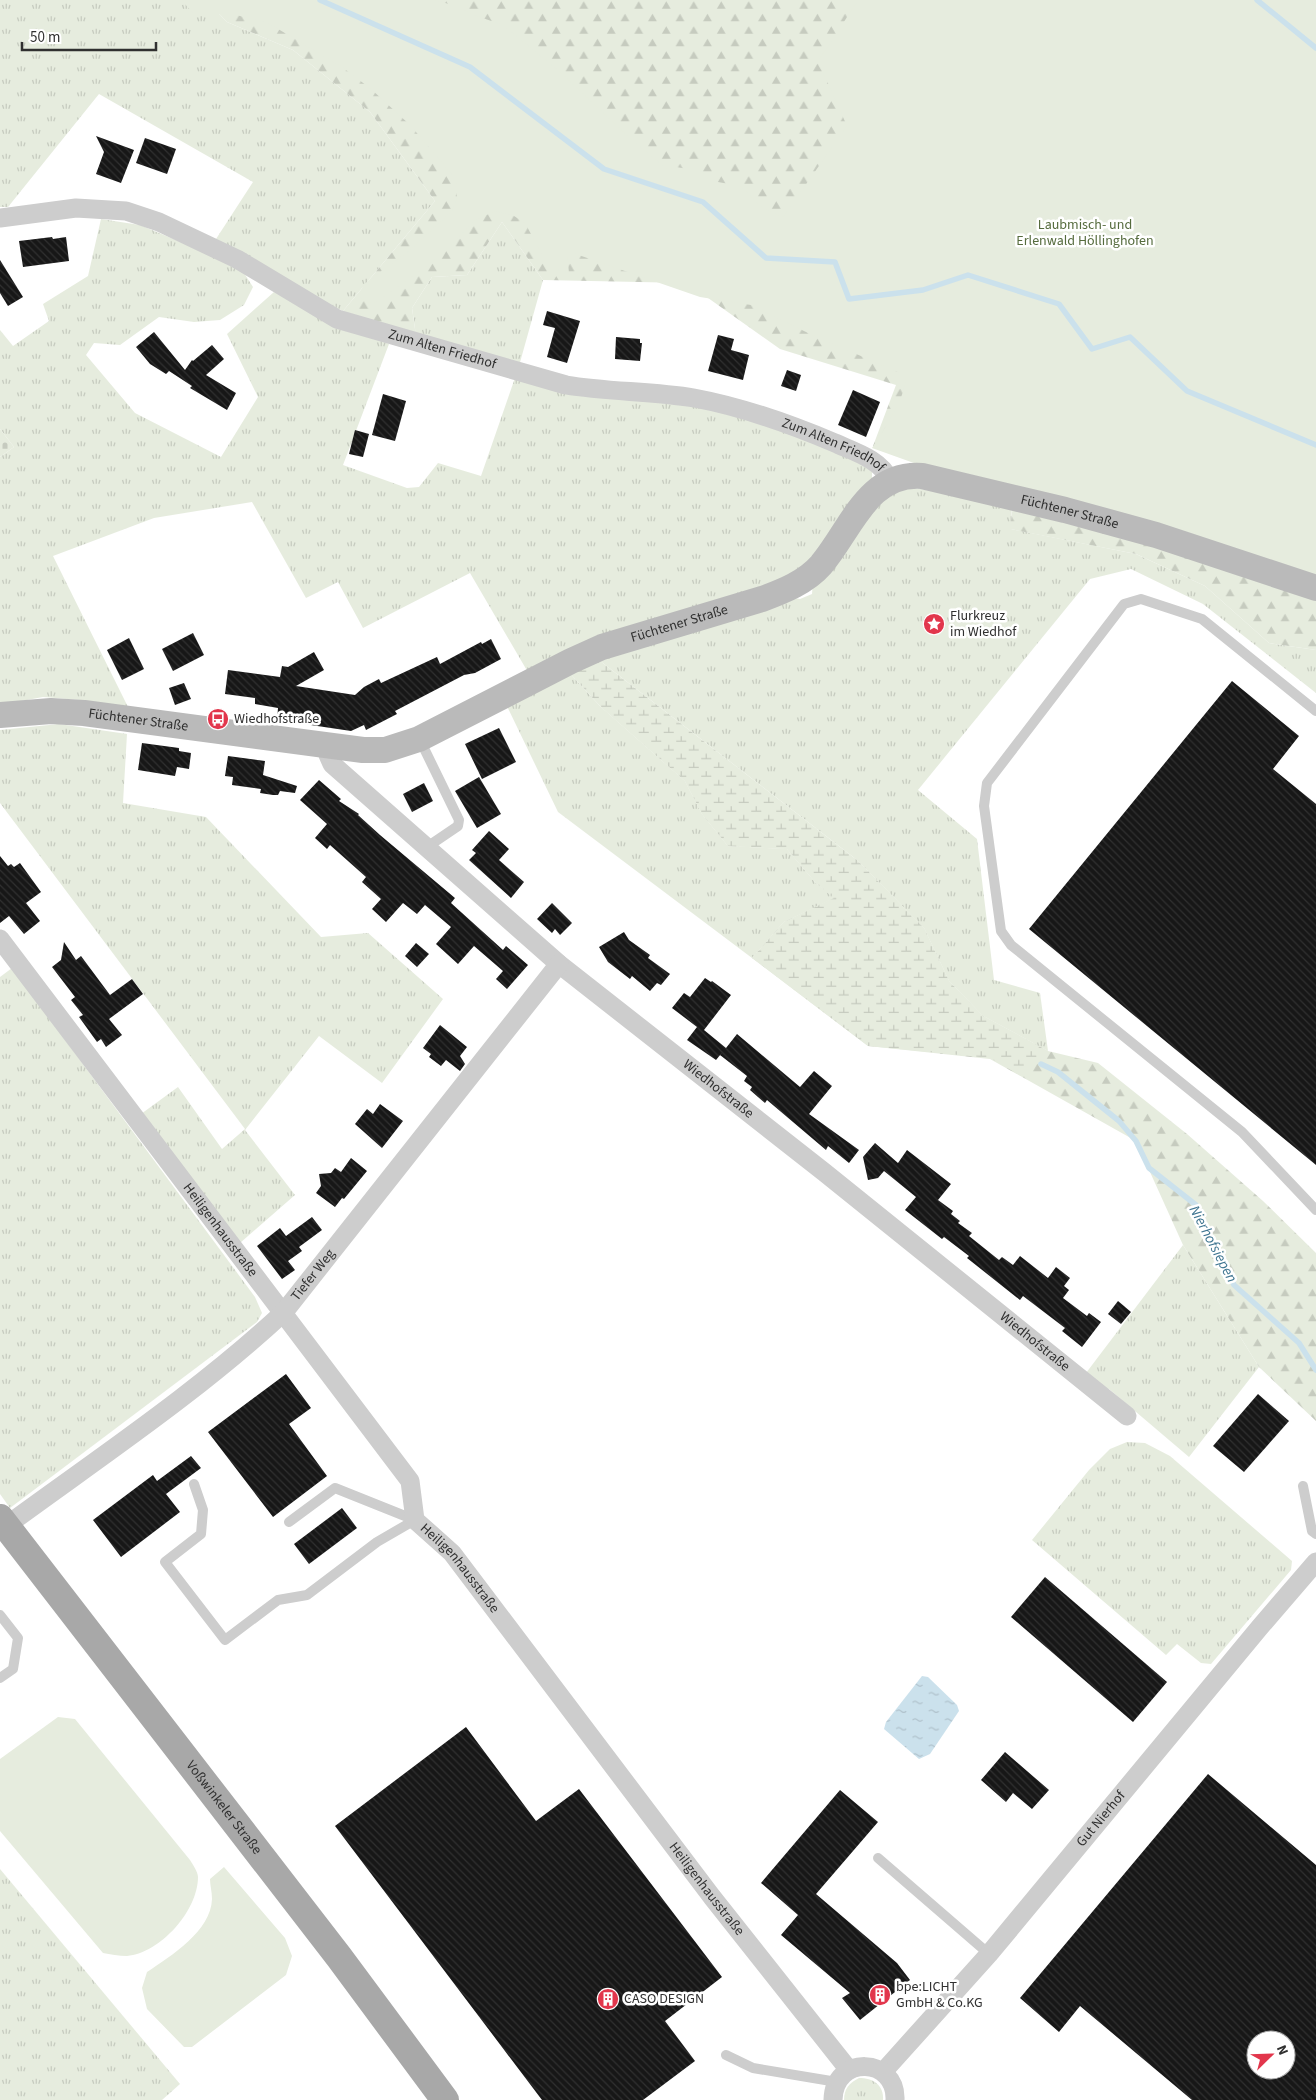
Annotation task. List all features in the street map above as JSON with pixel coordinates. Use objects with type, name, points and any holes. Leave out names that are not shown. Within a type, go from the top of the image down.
[{"type":"main road","name":"Voßwinkeler Straße","points":[[3,1522],[340,1957],[445,2100]]},
{"type":"street","name":"Zum Alten Friedhof","points":[[0,218],[76,208],[126,211],[159,222],[228,255],[337,319],[566,385],[599,390],[693,398],[743,410],[801,428],[868,458],[886,471],[890,480]]},
{"type":"street","name":"Füchtener Straße","points":[[0,715],[51,710],[363,750],[385,750],[401,746],[419,739],[602,647],[787,590],[807,578],[821,565],[866,501],[879,487],[890,480],[902,476],[922,476],[1065,510],[1156,536],[1316,588]]},
{"type":"street","name":"Wiedhofstraße","points":[[326,746],[332,764],[559,964],[824,1172],[1128,1416]]},
{"type":"street","name":"Heiligenhausstraße","points":[[0,939],[410,1481],[415,1520],[452,1553],[706,1889],[840,2084]]},
{"type":"street","name":"Tiefer Weg","points":[[3,1522],[172,1406],[251,1343],[284,1312],[559,964]]},
{"type":"street","name":"Gut Nierhof","points":[[882,2072],[989,1954],[1260,1627],[1314,1568]]},
{"type":"street","points":[[840,2084],[866,2066],[882,2072],[893,2086],[895,2100]]},
{"type":"lane","points":[[1316,711],[1202,619],[1141,599],[1124,604],[987,783],[984,806],[1001,931],[1011,945],[1242,1132],[1316,1210]]},
{"type":"lane","points":[[419,739],[459,820],[458,826],[427,847]]},
{"type":"lane","points":[[194,1484],[204,1510],[201,1534],[165,1562],[225,1640],[278,1600],[307,1595],[377,1542],[415,1520]]},
{"type":"lane","points":[[1303,1486],[1312,1531],[1316,1534]]},
{"type":"lane","points":[[289,1522],[335,1488],[415,1520]]},
{"type":"lane","points":[[0,1615],[18,1638],[13,1669],[0,1678]]},
{"type":"lane","points":[[878,1858],[989,1954]]},
{"type":"lane","points":[[726,2055],[753,2068],[840,2084]]},
{"type":"green space","points":[[0,0],[206,0],[227,22],[293,50],[370,112],[435,201],[343,311],[322,301],[216,239],[253,182],[99,94],[8,207],[0,207]]},
{"type":"green space","name":"Laubmisch- und Erlenwald Höllinghofen","points":[[184,0],[435,0],[459,7],[471,14],[503,25],[560,72],[632,140],[667,169],[676,167],[700,171],[718,182],[740,186],[764,209],[783,217],[847,126],[818,61],[857,2],[855,0],[1316,0],[1316,578],[925,467],[872,448],[893,414],[902,394],[905,378],[900,373],[808,333],[751,305],[700,297],[567,251],[569,273],[555,269],[544,258],[525,223],[514,216],[495,211],[474,221],[432,262],[376,302],[365,301],[360,297],[363,285],[410,250],[452,211],[457,198],[456,179],[410,125],[371,89],[342,67],[268,23],[232,14],[194,14],[183,2]]},
{"type":"green space","name":"Laubmisch- und Erlenwald Höllinghofen","points":[[206,0],[1316,0],[1316,650],[1269,643],[1205,586],[1136,554],[1010,529],[1015,488],[873,446],[896,385],[780,349],[687,283],[543,280],[502,222],[467,275],[432,277],[412,308],[416,336],[378,326],[343,311],[435,201],[370,112],[293,50],[227,22]]},
{"type":"green space","points":[[101,219],[140,225],[207,253],[244,273],[253,287],[244,305],[220,320],[194,322],[159,317],[120,345],[94,343],[86,355],[135,413],[221,457],[258,397],[227,334],[274,292],[389,344],[343,465],[407,488],[419,487],[438,463],[481,476],[516,375],[746,415],[861,460],[872,472],[872,480],[822,550],[784,582],[529,674],[470,573],[363,628],[338,582],[306,598],[252,502],[154,518],[53,556],[130,711],[80,700],[43,697],[0,705],[0,457],[14,447],[0,429],[0,330],[13,346],[49,321],[43,304],[88,276]]},
{"type":"green space","points":[[502,222],[543,280],[519,366],[416,336],[412,308],[432,277],[467,275]]},
{"type":"green space","points":[[0,429],[14,447],[0,457]]},
{"type":"green space","points":[[902,486],[1012,504],[1011,529],[1136,554],[1205,586],[1269,643],[1316,650],[1316,693],[1203,604],[1131,569],[1090,579],[918,790],[977,839],[994,980],[1040,993],[1048,1051],[983,1016],[949,981],[924,928],[857,860],[595,657],[790,597],[800,599],[812,594],[813,581],[866,510]]},
{"type":"green space","points":[[595,657],[857,860],[924,928],[949,981],[983,1016],[1048,1051],[1021,1076],[990,1058],[868,1046],[752,958],[784,922],[834,898],[816,883],[787,849],[728,846],[702,814],[685,781],[600,706],[566,669]]},
{"type":"green space","points":[[566,669],[600,706],[685,781],[702,814],[728,846],[787,849],[816,883],[835,898],[784,922],[752,958],[558,812],[505,702]]},
{"type":"green space","points":[[600,706],[857,860],[924,928],[949,981],[983,1016],[1048,1051],[1098,1063],[1187,1134],[1263,1201],[1316,1253],[1316,1421],[1259,1367],[1183,1245],[1136,1141],[990,1059],[868,1046],[752,958],[784,922],[834,898],[816,883],[787,849],[728,846],[702,814],[685,781]]},
{"type":"green space","points":[[59,724],[127,734],[123,803],[206,817],[321,937],[368,933],[443,999],[382,1083],[319,1036],[245,1130],[295,1195],[240,1243],[141,1114],[178,1087],[222,1149],[245,1129],[0,803],[0,730]]},
{"type":"green space","points":[[12,968],[255,1297],[262,1313],[257,1322],[10,1508],[0,1494],[0,977]]},
{"type":"green space","points":[[1183,1245],[1259,1367],[1189,1457],[1109,1389],[1104,1388],[1086,1373]]},
{"type":"green space","points":[[1127,1442],[1145,1443],[1170,1456],[1292,1561],[1291,1570],[1211,1664],[1201,1663],[1177,1644],[1166,1655],[1032,1540],[1089,1470],[1110,1449]]},
{"type":"green space","points":[[58,1717],[75,1719],[190,1860],[197,1873],[196,1890],[192,1903],[184,1916],[164,1939],[140,1953],[127,1956],[103,1953],[0,1831],[0,1759]]},
{"type":"green space","points":[[224,1867],[285,1938],[292,1956],[286,1975],[192,2047],[184,2047],[147,2009],[142,1988],[147,1972],[188,1942],[205,1922],[210,1911],[212,1899],[210,1879]]},
{"type":"green space","points":[[0,1869],[180,2084],[162,2100],[0,2100]]},
{"type":"green space","points":[[859,2078],[869,2079],[877,2083],[882,2090],[883,2100],[844,2100],[848,2087]]},
{"type":"water","points":[[922,1676],[928,1677],[957,1705],[959,1711],[930,1754],[919,1759],[884,1729],[886,1722]]},
{"type":"building","points":[[96,136],[134,150],[121,183],[96,174],[104,152]]},
{"type":"building","points":[[145,138],[176,149],[167,174],[136,163]]},
{"type":"building","points":[[52,237],[53,239],[66,237],[69,261],[23,267],[19,241]]},
{"type":"building","points":[[0,260],[23,297],[8,306],[0,293]]},
{"type":"building","points":[[547,311],[580,321],[567,363],[547,357],[555,328],[543,325]]},
{"type":"building","points":[[154,332],[185,370],[192,360],[212,345],[224,359],[206,375],[236,393],[227,410],[190,388],[192,386],[169,371],[166,374],[150,364],[136,347]]},
{"type":"building","points":[[718,335],[734,339],[731,350],[749,355],[743,380],[708,371]]},
{"type":"building","points":[[616,337],[640,339],[640,343],[642,343],[640,361],[615,359]]},
{"type":"building","points":[[787,370],[801,375],[796,391],[781,386]]},
{"type":"building","points":[[853,390],[880,402],[866,437],[838,425]]},
{"type":"building","points":[[383,394],[406,401],[395,441],[372,435]]},
{"type":"building","points":[[355,430],[369,434],[363,457],[349,454]]},
{"type":"building","points":[[193,633],[204,655],[173,671],[162,649]]},
{"type":"building","points":[[129,638],[144,669],[122,680],[107,650]]},
{"type":"building","points":[[491,639],[501,659],[475,673],[464,675],[395,711],[397,714],[366,730],[364,725],[351,731],[277,720],[278,708],[255,704],[255,698],[225,694],[228,670],[280,677],[282,666],[288,667],[314,652],[324,670],[296,686],[355,695],[364,687],[379,679],[381,683],[437,657],[440,664],[481,642],[482,644]]},
{"type":"building","points":[[1232,681],[1299,736],[1273,769],[1316,804],[1316,1165],[1029,929]]},
{"type":"building","points":[[184,683],[191,699],[175,705],[169,688]]},
{"type":"building","points":[[499,728],[516,762],[482,779],[465,744]]},
{"type":"building","points":[[142,743],[179,748],[179,751],[191,753],[189,769],[177,767],[175,776],[138,770]]},
{"type":"building","points":[[228,756],[265,761],[263,775],[297,786],[295,793],[280,791],[278,795],[273,795],[260,793],[261,789],[232,785],[233,777],[225,776]]},
{"type":"building","points":[[479,777],[501,814],[477,828],[455,791]]},
{"type":"building","points":[[319,780],[341,799],[339,801],[359,814],[380,835],[455,898],[451,903],[503,950],[506,946],[528,965],[507,989],[496,979],[503,971],[474,946],[458,964],[436,944],[451,927],[425,905],[417,914],[403,903],[386,922],[372,909],[381,899],[362,882],[366,877],[330,845],[327,849],[315,838],[327,824],[300,800]]},
{"type":"building","points":[[424,783],[433,801],[412,812],[403,794]]},
{"type":"building","points":[[489,831],[509,849],[499,860],[524,882],[511,898],[469,860],[476,853],[472,850]]},
{"type":"building","points":[[0,856],[8,866],[11,864],[14,867],[20,863],[41,892],[26,903],[40,921],[24,934],[9,916],[0,923]]},
{"type":"building","points":[[552,903],[572,923],[560,935],[555,929],[552,933],[537,919]]},
{"type":"building","points":[[624,932],[629,940],[650,955],[648,958],[670,974],[661,985],[657,983],[650,991],[632,976],[630,979],[608,962],[599,947]]},
{"type":"building","points":[[64,942],[76,960],[81,956],[110,995],[132,979],[143,994],[109,1019],[122,1035],[106,1047],[101,1039],[97,1042],[79,1017],[83,1015],[71,1000],[75,997],[52,967],[61,960]]},
{"type":"building","points":[[416,943],[429,954],[417,967],[405,956]]},
{"type":"building","points":[[705,978],[731,995],[704,1030],[726,1048],[737,1034],[800,1087],[814,1071],[832,1086],[809,1114],[859,1150],[849,1163],[828,1146],[826,1150],[767,1100],[765,1103],[750,1090],[752,1087],[744,1081],[747,1076],[720,1055],[716,1060],[687,1040],[697,1027],[672,1008],[684,993],[690,997]]},
{"type":"building","points":[[440,1025],[467,1047],[460,1056],[465,1064],[460,1071],[446,1060],[441,1066],[429,1057],[431,1054],[423,1048]]},
{"type":"building","points":[[380,1104],[403,1121],[382,1148],[355,1124],[367,1109],[373,1114]]},
{"type":"building","points":[[875,1143],[898,1163],[907,1150],[951,1184],[938,1200],[953,1211],[951,1214],[960,1221],[958,1223],[972,1233],[969,1236],[999,1260],[1002,1257],[1013,1265],[1020,1256],[1048,1278],[1056,1267],[1070,1278],[1064,1286],[1069,1290],[1063,1298],[1087,1316],[1089,1313],[1101,1322],[1082,1347],[1062,1331],[1065,1328],[1023,1296],[1020,1300],[967,1258],[969,1256],[944,1237],[942,1239],[905,1210],[916,1197],[884,1171],[878,1178],[868,1180],[863,1157]]},
{"type":"building","points":[[351,1158],[367,1171],[335,1207],[316,1193],[321,1186],[319,1174],[331,1173],[335,1168],[341,1172]]},
{"type":"building","points":[[312,1217],[322,1230],[299,1247],[302,1251],[288,1261],[295,1270],[282,1279],[257,1246],[280,1228],[286,1236]]},
{"type":"building","points":[[1118,1301],[1131,1312],[1121,1324],[1108,1314]]},
{"type":"building","points":[[286,1374],[311,1408],[289,1424],[327,1476],[273,1517],[208,1432]]},
{"type":"building","points":[[1258,1394],[1289,1421],[1244,1472],[1213,1446]]},
{"type":"building","points":[[191,1456],[201,1468],[166,1494],[180,1512],[121,1557],[93,1520],[153,1475],[157,1481]]},
{"type":"building","points":[[342,1508],[357,1528],[309,1564],[294,1544]]},
{"type":"building","points":[[1045,1577],[1167,1682],[1133,1722],[1011,1617]]},
{"type":"building","points":[[466,1727],[536,1821],[579,1789],[722,1977],[665,2021],[695,2061],[643,2100],[542,2100],[335,1826]]},
{"type":"building","points":[[1005,1752],[1049,1790],[1032,1809],[1013,1793],[1006,1802],[981,1780]]},
{"type":"building","points":[[1208,1774],[1316,1865],[1316,2100],[1192,2100],[1080,2006],[1059,2032],[1020,1998]]},
{"type":"building","points":[[840,1790],[878,1822],[816,1894],[897,1963],[910,1980],[860,2020],[842,1998],[850,1993],[781,1935],[798,1915],[761,1883]]},
{"type":"waterway","points":[[320,0],[470,67],[604,169],[703,202],[766,258],[835,262],[849,299],[923,290],[968,275],[1059,304],[1092,349],[1130,337],[1187,391],[1316,445]]},
{"type":"waterway","points":[[1257,0],[1316,48]]},
{"type":"waterway","name":"Nierhofsiepen","points":[[1041,1064],[1058,1072],[1119,1121],[1136,1141],[1149,1168],[1196,1205],[1234,1285],[1299,1343],[1316,1370]]},
{"type":"place","name":"Flurkreuz im Wiedhof","points":[[934,624]]},
{"type":"place","name":"Wiedhofstraße","points":[[218,719]]},
{"type":"place","name":"bpe:LICHT GmbH & Co.KG","points":[[880,1995]]},
{"type":"place","name":"CASO DESIGN","points":[[608,1999]]}]
